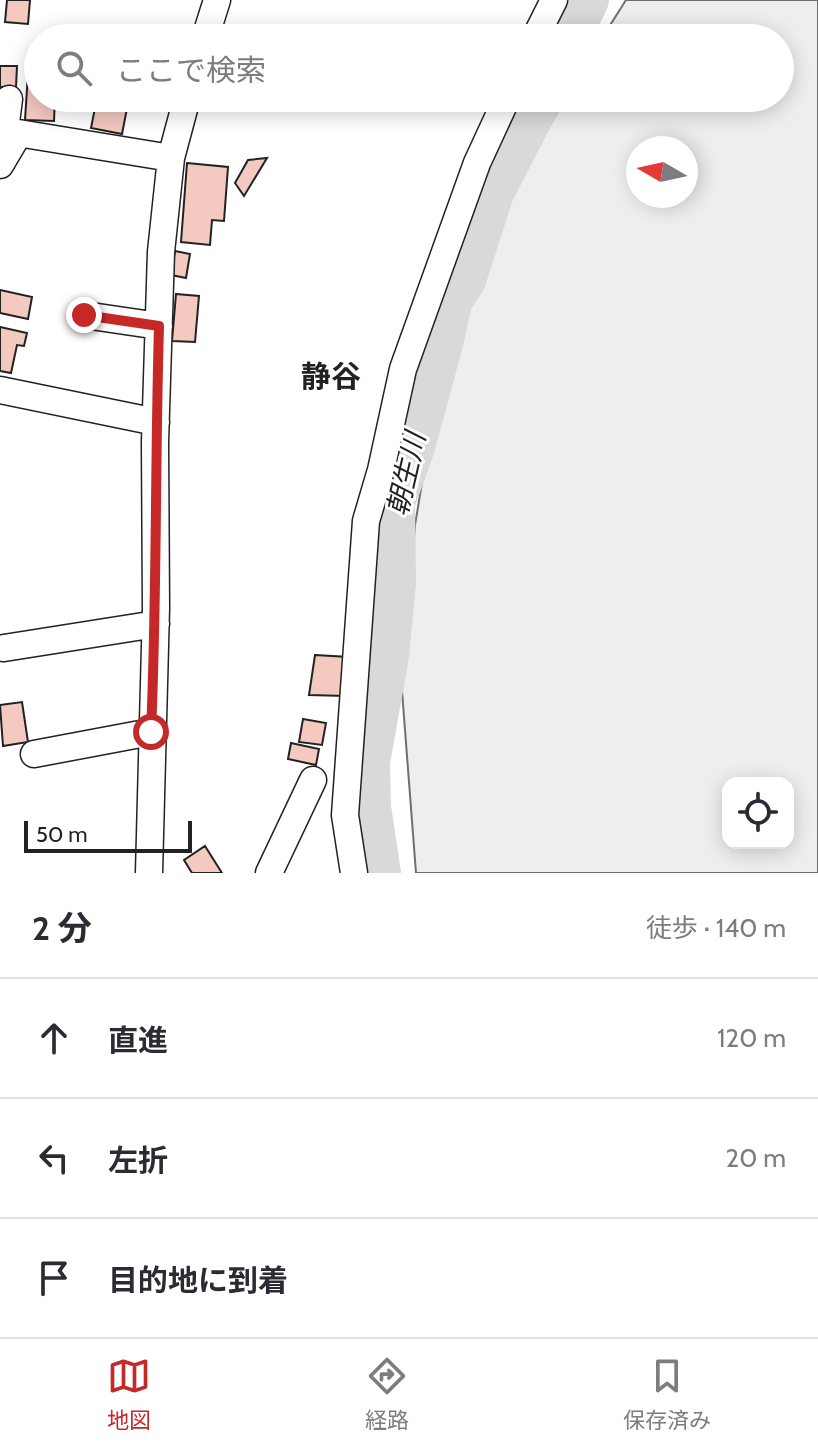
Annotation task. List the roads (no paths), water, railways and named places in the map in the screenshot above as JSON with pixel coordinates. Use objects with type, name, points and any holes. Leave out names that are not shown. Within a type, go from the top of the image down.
[{"type":"street","points":[[209,24],[217,0]]},
{"type":"street","points":[[542,24],[554,0]]},
{"type":"street","points":[[0,165],[8,131],[9,99]]},
{"type":"street","points":[[144,871],[156,624],[156,422],[161,252],[171,158],[183,112]]},
{"type":"street","points":[[354,873],[345,815],[366,521],[381,470],[403,369],[477,163],[501,112]]},
{"type":"street","points":[[8,131],[171,158]]},
{"type":"street","points":[[84,315],[159,326]]},
{"type":"street","points":[[0,390],[156,422]]},
{"type":"street","points":[[4,648],[156,624]]},
{"type":"street","points":[[34,754],[151,732]]},
{"type":"street","points":[[269,873],[313,780]]},
{"type":"waterway","name":"朝生川","points":[[578,24],[589,0]]},
{"type":"waterway","name":"朝生川","points":[[381,873],[371,807],[370,762],[389,656],[396,582],[395,503],[415,447],[452,302],[466,280],[494,193],[536,112]]},
{"type":"district","name":"静谷","points":[[331,376]]}]
